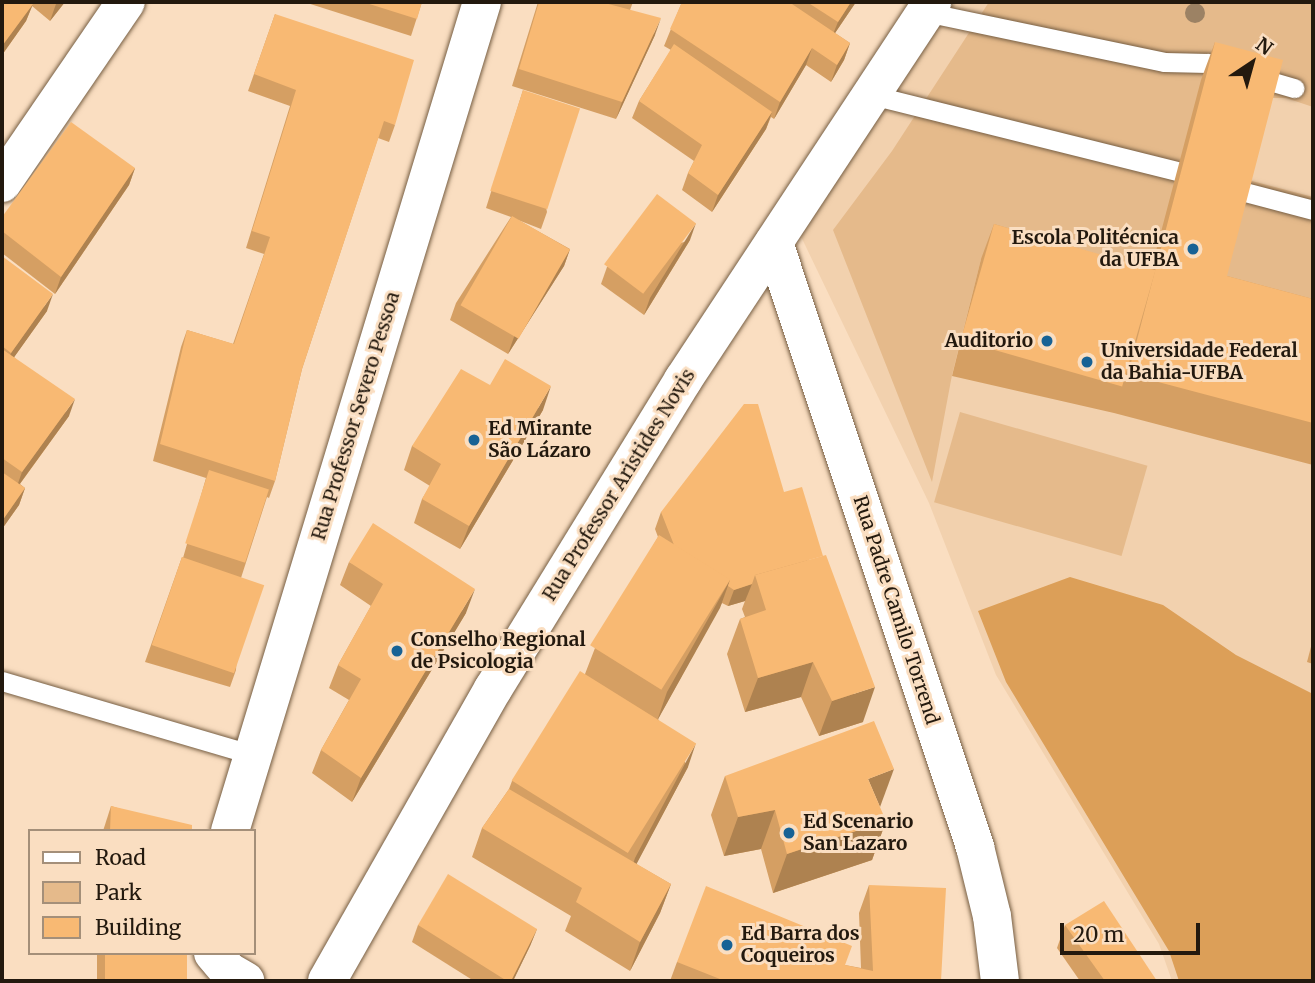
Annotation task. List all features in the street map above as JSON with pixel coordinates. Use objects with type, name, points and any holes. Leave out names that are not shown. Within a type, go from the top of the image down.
[{"type":"street","points":[[2,183],[126,2]]},
{"type":"street","name":"Rua Professor Severo Pessoa","points":[[231,829],[482,2]]},
{"type":"street","name":"Rua Professor Aristides Novis","points":[[327,981],[493,689],[683,380],[928,7]]},
{"type":"street","name":"Rua Padre Camilo Torrend","points":[[774,243],[975,847],[992,916],[1000,981]]},
{"type":"street","points":[[205,981],[211,955]]},
{"type":"street","points":[[213,955],[228,971],[245,981]]},
{"type":"lane","points":[[928,7],[1164,62],[1208,63],[1294,88]]},
{"type":"lane","points":[[872,95],[1177,171]]},
{"type":"lane","points":[[1245,192],[1313,210]]},
{"type":"lane","points":[[2,681],[254,755]]},
{"type":"shaded area","name":"Universidade Federal da Bahia-UFBA","points":[[956,2],[1313,2],[1313,981],[1172,981],[1159,944],[996,675],[929,503],[794,222]]},
{"type":"shaded area","points":[[1070,577],[1163,605],[1236,655],[1313,694],[1313,981],[1179,981],[1169,951],[1006,682],[978,611]]},
{"type":"green space","points":[[989,2],[1313,2],[1313,107],[1286,98],[1269,98],[1142,306],[981,259],[952,375],[932,482],[833,230],[892,151]]},
{"type":"green space","points":[[1248,180],[1313,197],[1313,340],[1213,315]]},
{"type":"green space","points":[[960,412],[1147,466],[1122,556],[934,502]]},
{"type":"building","points":[[2,2],[33,4],[2,46]]},
{"type":"building","points":[[363,2],[422,2],[417,19]]},
{"type":"building","points":[[539,2],[601,2],[661,18],[622,102],[519,69]]},
{"type":"building","points":[[682,2],[789,2],[850,43],[837,65],[812,48],[780,102],[670,29]]},
{"type":"building","points":[[807,2],[851,2],[838,22]]},
{"type":"building","points":[[275,14],[414,60],[395,125],[384,121],[302,369],[275,481],[160,444],[187,330],[234,344],[270,237],[252,231],[296,90],[254,74]]},
{"type":"building","name":"Escola Politécnica da UFBA","points":[[1215,42],[1283,60],[1227,276],[1313,299],[1313,423],[1128,374]]},
{"type":"building","points":[[674,44],[772,112],[718,195],[688,173],[702,145],[639,101]]},
{"type":"building","points":[[523,90],[580,109],[547,209],[490,191]]},
{"type":"building","points":[[71,122],[135,168],[61,277],[2,231],[2,217]]},
{"type":"building","points":[[657,194],[696,223],[643,294],[604,264]]},
{"type":"building","points":[[512,216],[570,249],[519,339],[461,305]]},
{"type":"building","name":"Auditorio","points":[[994,224],[1155,270],[1122,387],[961,340]]},
{"type":"building","points":[[2,256],[53,294],[11,353],[2,346]]},
{"type":"building","points":[[2,349],[75,399],[22,472],[2,458]]},
{"type":"building","name":"Ed Mirante São Lázaro","points":[[505,359],[551,386],[469,526],[422,499],[441,464],[412,446],[461,369],[490,385]]},
{"type":"building","points":[[744,404],[758,404],[784,492],[802,487],[823,556],[755,575],[752,584],[734,590],[728,586],[730,580],[674,545],[661,512]]},
{"type":"building","points":[[209,470],[269,489],[245,563],[185,543]]},
{"type":"building","points":[[2,472],[25,488],[2,521]]},
{"type":"building","name":"Conselho Regional de Psicologia","points":[[373,523],[475,589],[361,778],[321,750],[361,679],[338,665],[383,584],[349,562]]},
{"type":"building","points":[[659,535],[730,580],[661,690],[590,645]]},
{"type":"building","points":[[826,555],[875,687],[832,701],[813,662],[758,678],[740,619],[766,610],[755,575]]},
{"type":"building","points":[[182,557],[264,585],[234,673],[152,645]]},
{"type":"building","points":[[580,671],[696,744],[628,853],[512,780]]},
{"type":"building","points":[[874,721],[894,769],[868,779],[886,821],[787,854],[775,810],[738,817],[725,776]]},
{"type":"building","points":[[509,789],[671,884],[640,942],[576,902],[582,888],[482,828]]},
{"type":"building","points":[[111,806],[192,825],[192,829],[110,829]]},
{"type":"building","points":[[448,874],[537,929],[511,981],[418,925]]},
{"type":"building","points":[[869,885],[946,888],[941,981],[725,981],[677,962],[706,886],[852,946],[845,965],[873,971]]},
{"type":"building","points":[[1104,901],[1157,981],[1105,981],[1065,925]]},
{"type":"building","points":[[105,955],[187,955],[187,981],[105,981]]},
{"type":"place","name":"Escola Politécnica da UFBA","points":[[1193,249]]},
{"type":"place","name":"Auditorio","points":[[1047,341]]},
{"type":"place","name":"Universidade Federal da Bahia-UFBA","points":[[1087,362]]},
{"type":"place","name":"Ed Mirante São Lázaro","points":[[474,440]]},
{"type":"place","name":"Conselho Regional de Psicologia","points":[[397,651]]},
{"type":"place","name":"Ed Scenario San Lazaro","points":[[789,833]]},
{"type":"place","name":"Ed Barra dos Coqueiros","points":[[727,945]]}]
